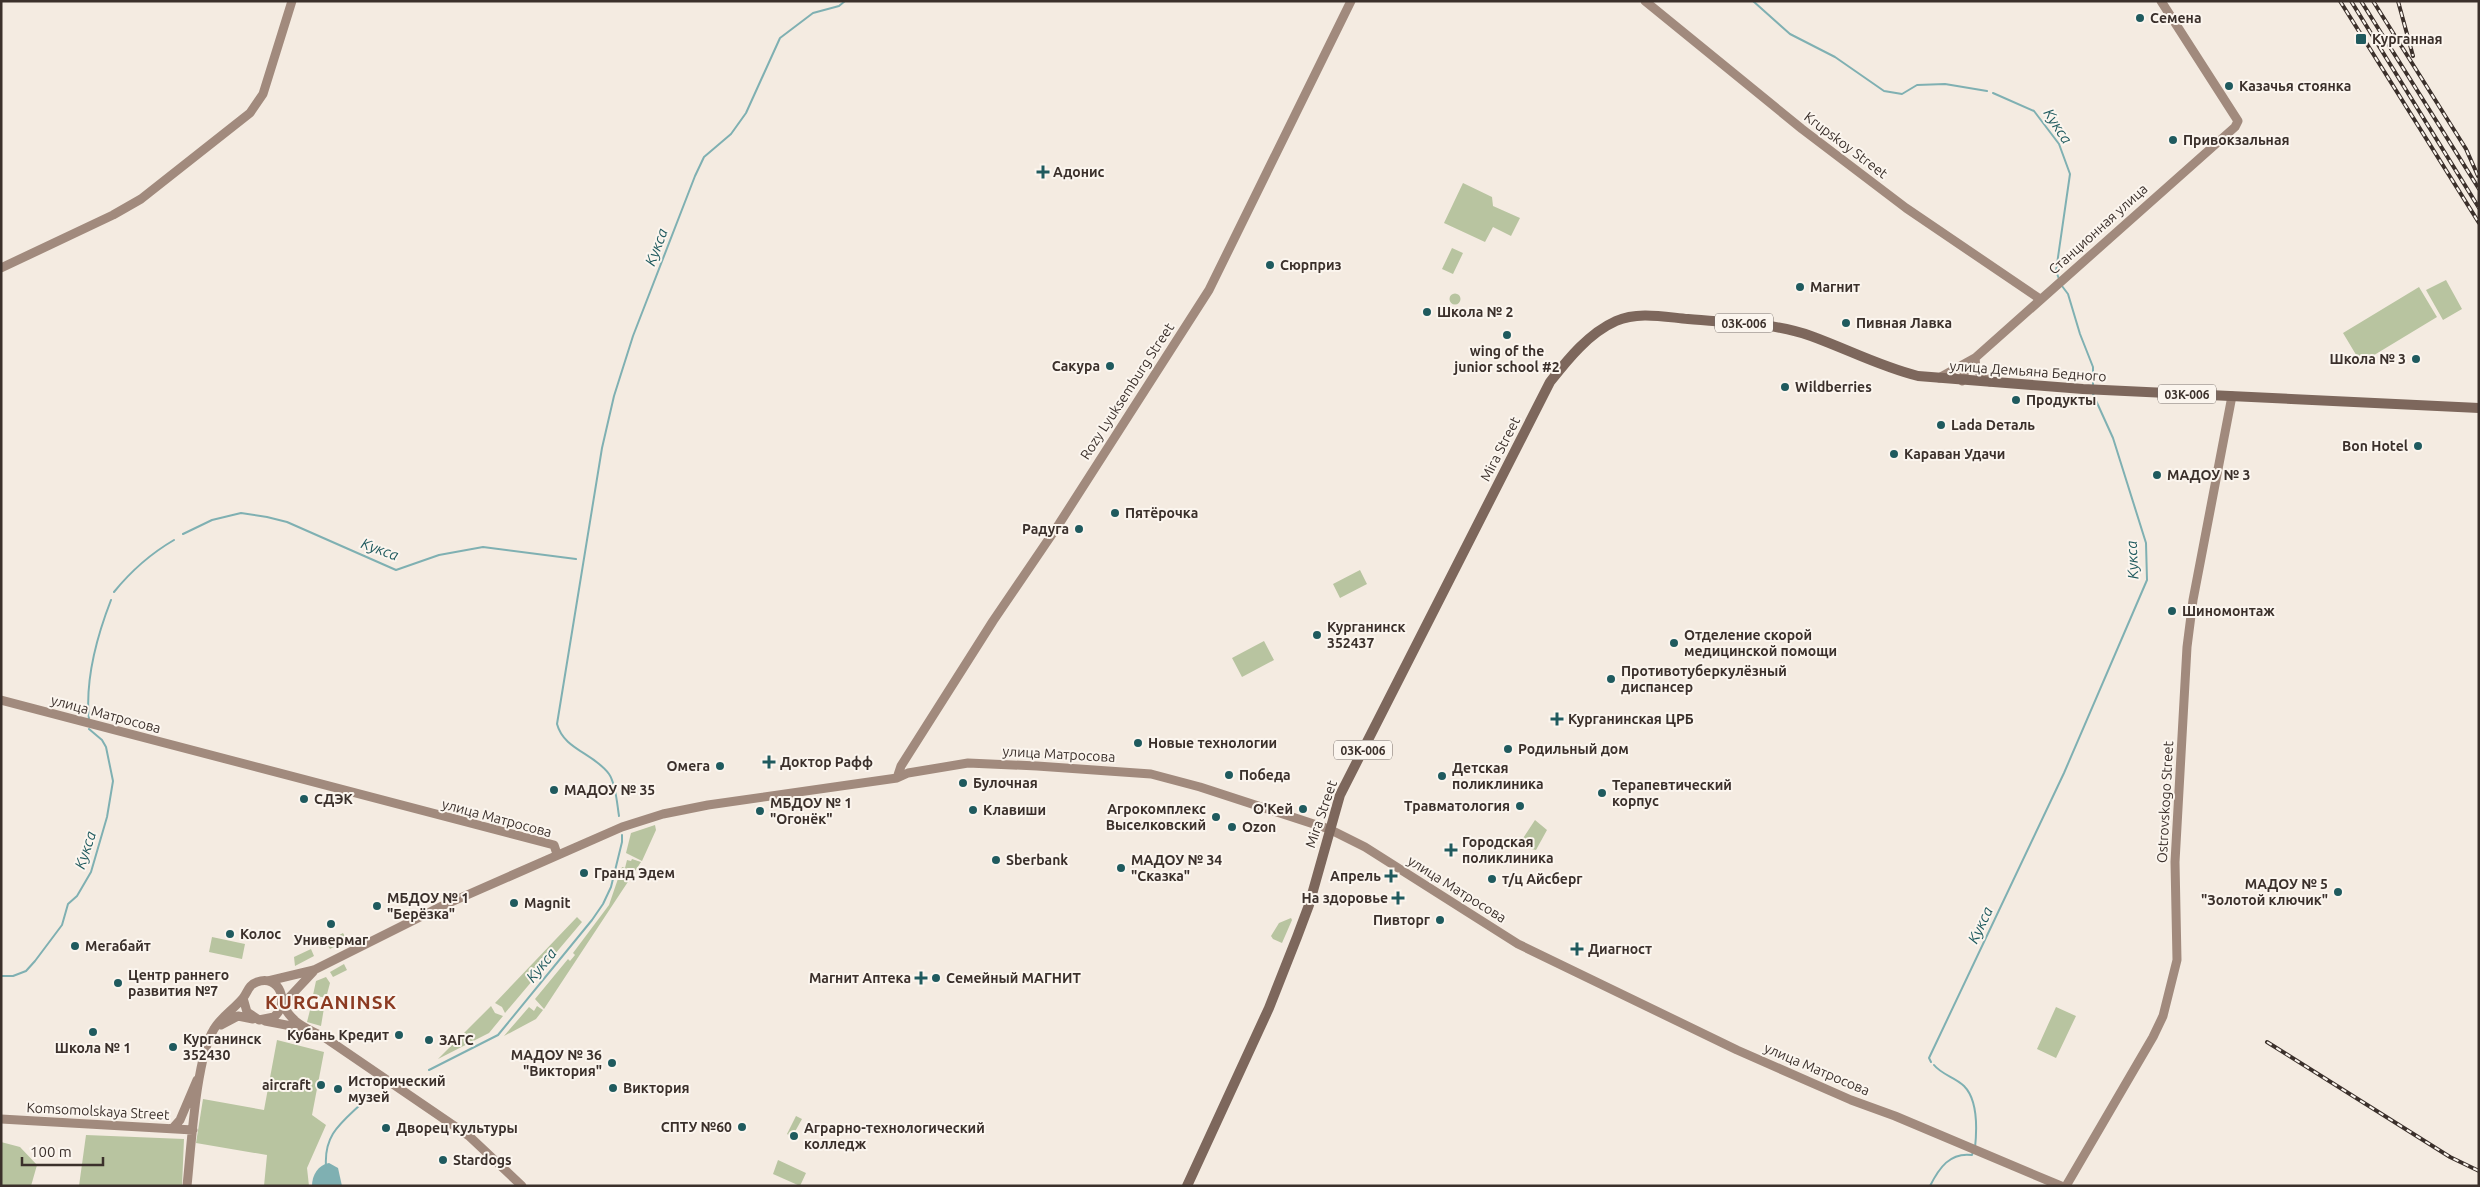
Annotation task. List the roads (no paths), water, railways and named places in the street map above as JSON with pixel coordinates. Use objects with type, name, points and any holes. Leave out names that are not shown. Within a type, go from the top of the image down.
[{"type":"main road","name":"улица Демьяна Бедного","points":[[1590,339],[1616,321],[1645,316],[1753,324],[1811,336],[1897,371],[1939,378],[2092,390],[2479,408]]},
{"type":"main road","name":"Mira Street","points":[[1187,1186],[1272,999],[1309,905],[1329,828],[1340,795],[1550,382],[1569,358],[1590,339]]},
{"type":"street","points":[[1,268],[113,216],[141,199],[242,120],[260,100],[292,1]]},
{"type":"street","name":"Rozy Lyuksemburg Street","points":[[897,778],[901,766],[992,621],[1059,524],[1208,290],[1351,1]]},
{"type":"street","name":"Krupskoy Street","points":[[1645,1],[1802,129],[1899,202],[2040,299]]},
{"type":"street","name":"Станционная улица","points":[[1962,380],[1966,368],[1975,358],[2235,127],[2238,121],[2161,1]]},
{"type":"street","points":[[1975,358],[1976,369],[1991,383]]},
{"type":"street","name":"Станционная улица","points":[[1939,378],[1975,358]]},
{"type":"street","name":"Ostrovskogo Street","points":[[2066,1186],[2153,1037],[2163,1016],[2175,968],[2175,862],[2187,647],[2199,558],[2218,475],[2232,396]]},
{"type":"street","name":"улица Матросова","points":[[1,700],[431,814],[554,844],[557,854],[618,828],[663,814],[708,805],[897,778],[908,773],[968,764],[1037,766],[1151,774],[1200,786],[1329,828],[1365,847],[1526,948],[1737,1050],[1851,1100],[2061,1186]]},
{"type":"street","points":[[172,1129],[180,1120],[202,1068],[213,1029],[243,998],[248,987],[253,984],[310,972],[442,906],[557,854]]},
{"type":"street","points":[[243,998],[247,1012],[259,1020],[274,1017],[310,972]]},
{"type":"street","points":[[268,981],[280,991],[287,1014],[304,1028],[324,1038],[469,1136],[522,1186]]},
{"type":"street","points":[[213,1029],[238,1016],[304,1028]]},
{"type":"street","points":[[187,1186],[202,1068]]},
{"type":"street","name":"Komsomolskaya Street","points":[[1,1120],[193,1130]]},
{"type":"water","points":[[329,1163],[338,1168],[342,1186],[312,1186],[316,1171]]},
{"type":"waterway","name":"Кукса","points":[[619,816],[615,789],[609,774],[596,761],[566,740],[557,724],[602,448],[614,396],[633,336],[704,157],[731,134],[746,113],[780,38],[813,13],[839,6],[845,1]]},
{"type":"waterway","name":"Кукса","points":[[1753,1],[1790,34],[1835,57],[1884,91],[1902,94],[1917,85],[1945,84],[1987,91]]},
{"type":"waterway","name":"Кукса","points":[[1993,93],[2034,111],[2059,144],[2070,174],[2056,271],[2059,279]]},
{"type":"waterway","name":"Кукса","points":[[2062,286],[2068,294],[2080,334],[2093,367],[2093,387]]},
{"type":"waterway","name":"Кукса","points":[[1931,1062],[1929,1058],[2064,773],[2147,580],[2146,543],[2113,438],[2093,394]]},
{"type":"waterway","name":"Кукса","points":[[183,534],[212,520],[241,513],[287,522],[396,570],[439,555],[483,547],[576,559]]},
{"type":"waterway","name":"Кукса","points":[[114,592],[141,563],[174,540]]},
{"type":"waterway","name":"Кукса","points":[[89,720],[88,705],[93,659],[111,600]]},
{"type":"waterway","name":"Кукса","points":[[1,976],[13,976],[26,971],[35,961],[62,925],[68,904],[77,896],[91,872],[107,817],[113,781],[106,747],[102,740],[89,729]]},
{"type":"waterway","name":"Кукса","points":[[429,1070],[498,1035],[603,904],[611,887],[622,835]]},
{"type":"waterway","name":"Кукса","points":[[1934,1065],[1964,1086],[1969,1092],[1976,1115],[1975,1148]]},
{"type":"waterway","name":"Кукса","points":[[326,1166],[326,1155],[331,1138],[340,1124],[361,1104]]},
{"type":"waterway","name":"Кукса","points":[[1930,1186],[1941,1167],[1951,1159],[1957,1156],[1972,1155],[1973,1152]]},
{"type":"railway","points":[[2340,1],[2479,223]]},
{"type":"railway","points":[[2351,1],[2479,208]]},
{"type":"railway","points":[[2361,1],[2479,189]]},
{"type":"railway","points":[[2373,1],[2466,149],[2478,176]]},
{"type":"railway","points":[[2398,1],[2413,56]]},
{"type":"railway","points":[[2267,1042],[2450,1157],[2479,1171]]},
{"type":"place","name":"Семена","points":[[2140,18]]},
{"type":"place","name":"Курганная","points":[[2361,39]]},
{"type":"place","name":"Казачья стоянка","points":[[2229,86]]},
{"type":"place","name":"Привокзальная","points":[[2173,140]]},
{"type":"place","name":"Адонис","points":[[1043,172]]},
{"type":"place","name":"Сюрприз","points":[[1270,265]]},
{"type":"place","name":"Магнит","points":[[1800,287]]},
{"type":"place","name":"Школа № 2","points":[[1427,312]]},
{"type":"place","name":"Пивная Лавка","points":[[1846,323]]},
{"type":"place","name":"wing of the junior school #2","points":[[1507,335]]},
{"type":"place","name":"Школа № 3","points":[[2416,359]]},
{"type":"place","name":"Сакура","points":[[1110,366]]},
{"type":"place","name":"Wildberries","points":[[1785,387]]},
{"type":"place","name":"Продукты","points":[[2016,400]]},
{"type":"place","name":"Lada Dеталь","points":[[1941,425]]},
{"type":"place","name":"Bon Hotel","points":[[2418,446]]},
{"type":"place","name":"Караван Удачи","points":[[1894,454]]},
{"type":"place","name":"МАДОУ № 3","points":[[2157,475]]},
{"type":"place","name":"Пятёрочка","points":[[1115,513]]},
{"type":"place","name":"Радуга","points":[[1079,529]]},
{"type":"place","name":"Шиномонтаж","points":[[2172,611]]},
{"type":"place","name":"Курганинск 352437","points":[[1317,635]]},
{"type":"place","name":"Отделение скорой медицинской помощи","points":[[1674,643]]},
{"type":"place","name":"Противотуберкулёзный диспансер","points":[[1611,679]]},
{"type":"place","name":"Курганинская ЦРБ","points":[[1557,719]]},
{"type":"place","name":"Новые технологии","points":[[1138,743]]},
{"type":"place","name":"Родильный дом","points":[[1508,749]]},
{"type":"place","name":"Доктор Рафф","points":[[769,762]]},
{"type":"place","name":"Омега","points":[[720,766]]},
{"type":"place","name":"Победа","points":[[1229,775]]},
{"type":"place","name":"Детская поликлиника","points":[[1442,776]]},
{"type":"place","name":"Булочная","points":[[963,783]]},
{"type":"place","name":"МАДОУ № 35","points":[[554,790]]},
{"type":"place","name":"Терапевтический корпус","points":[[1602,793]]},
{"type":"place","name":"СДЭК","points":[[304,799]]},
{"type":"place","name":"Травматология","points":[[1520,806]]},
{"type":"place","name":"О'Кей","points":[[1303,809]]},
{"type":"place","name":"Клавиши","points":[[973,810]]},
{"type":"place","name":"МБДОУ № 1 \"Огонёк\"","points":[[760,811]]},
{"type":"place","name":"Агрокомплекс Выселковский","points":[[1216,817]]},
{"type":"place","name":"Ozon","points":[[1232,827]]},
{"type":"place","name":"Городская поликлиника","points":[[1451,850]]},
{"type":"place","name":"Sberbank","points":[[996,860]]},
{"type":"place","name":"МАДОУ № 34 \"Сказка\"","points":[[1121,868]]},
{"type":"place","name":"Гранд Эдем","points":[[584,873]]},
{"type":"place","name":"Апрель","points":[[1391,876]]},
{"type":"place","name":"т/ц Айсберг","points":[[1492,879]]},
{"type":"place","name":"МАДОУ № 5 \"Золотой ключик\"","points":[[2338,892]]},
{"type":"place","name":"На здоровье","points":[[1398,898]]},
{"type":"place","name":"Magnit","points":[[514,903]]},
{"type":"place","name":"МБДОУ № 1 \"Берёзка\"","points":[[377,906]]},
{"type":"place","name":"Пивторг","points":[[1440,920]]},
{"type":"place","name":"Универмаг","points":[[331,924]]},
{"type":"place","name":"Колос","points":[[230,934]]},
{"type":"place","name":"Мегабайт","points":[[75,946]]},
{"type":"place","name":"Диагност","points":[[1577,949]]},
{"type":"place","name":"Магнит Аптека","points":[[921,978]]},
{"type":"place","name":"Семейный МАГНИТ","points":[[936,978]]},
{"type":"place","name":"Центр раннего развития №7","points":[[118,983]]},
{"type":"place","name":"Школа № 1","points":[[93,1032]]},
{"type":"place","name":"Кубань Кредит","points":[[399,1035]]},
{"type":"place","name":"ЗАГС","points":[[429,1040]]},
{"type":"place","name":"Курганинск 352430","points":[[173,1047]]},
{"type":"place","name":"МАДОУ № 36 \"Виктория\"","points":[[612,1063]]},
{"type":"place","name":"aircraft","points":[[321,1085]]},
{"type":"place","name":"Виктория","points":[[613,1088]]},
{"type":"place","name":"Исторический музей","points":[[338,1089]]},
{"type":"place","name":"СПТУ №60","points":[[742,1127]]},
{"type":"place","name":"Дворец культуры","points":[[386,1128]]},
{"type":"place","name":"Аграрно-технологический колледж","points":[[794,1136]]},
{"type":"place","name":"Stardogs","points":[[443,1160]]},
{"type":"district","name":"KURGANINSK","points":[[331,1002]]}]
